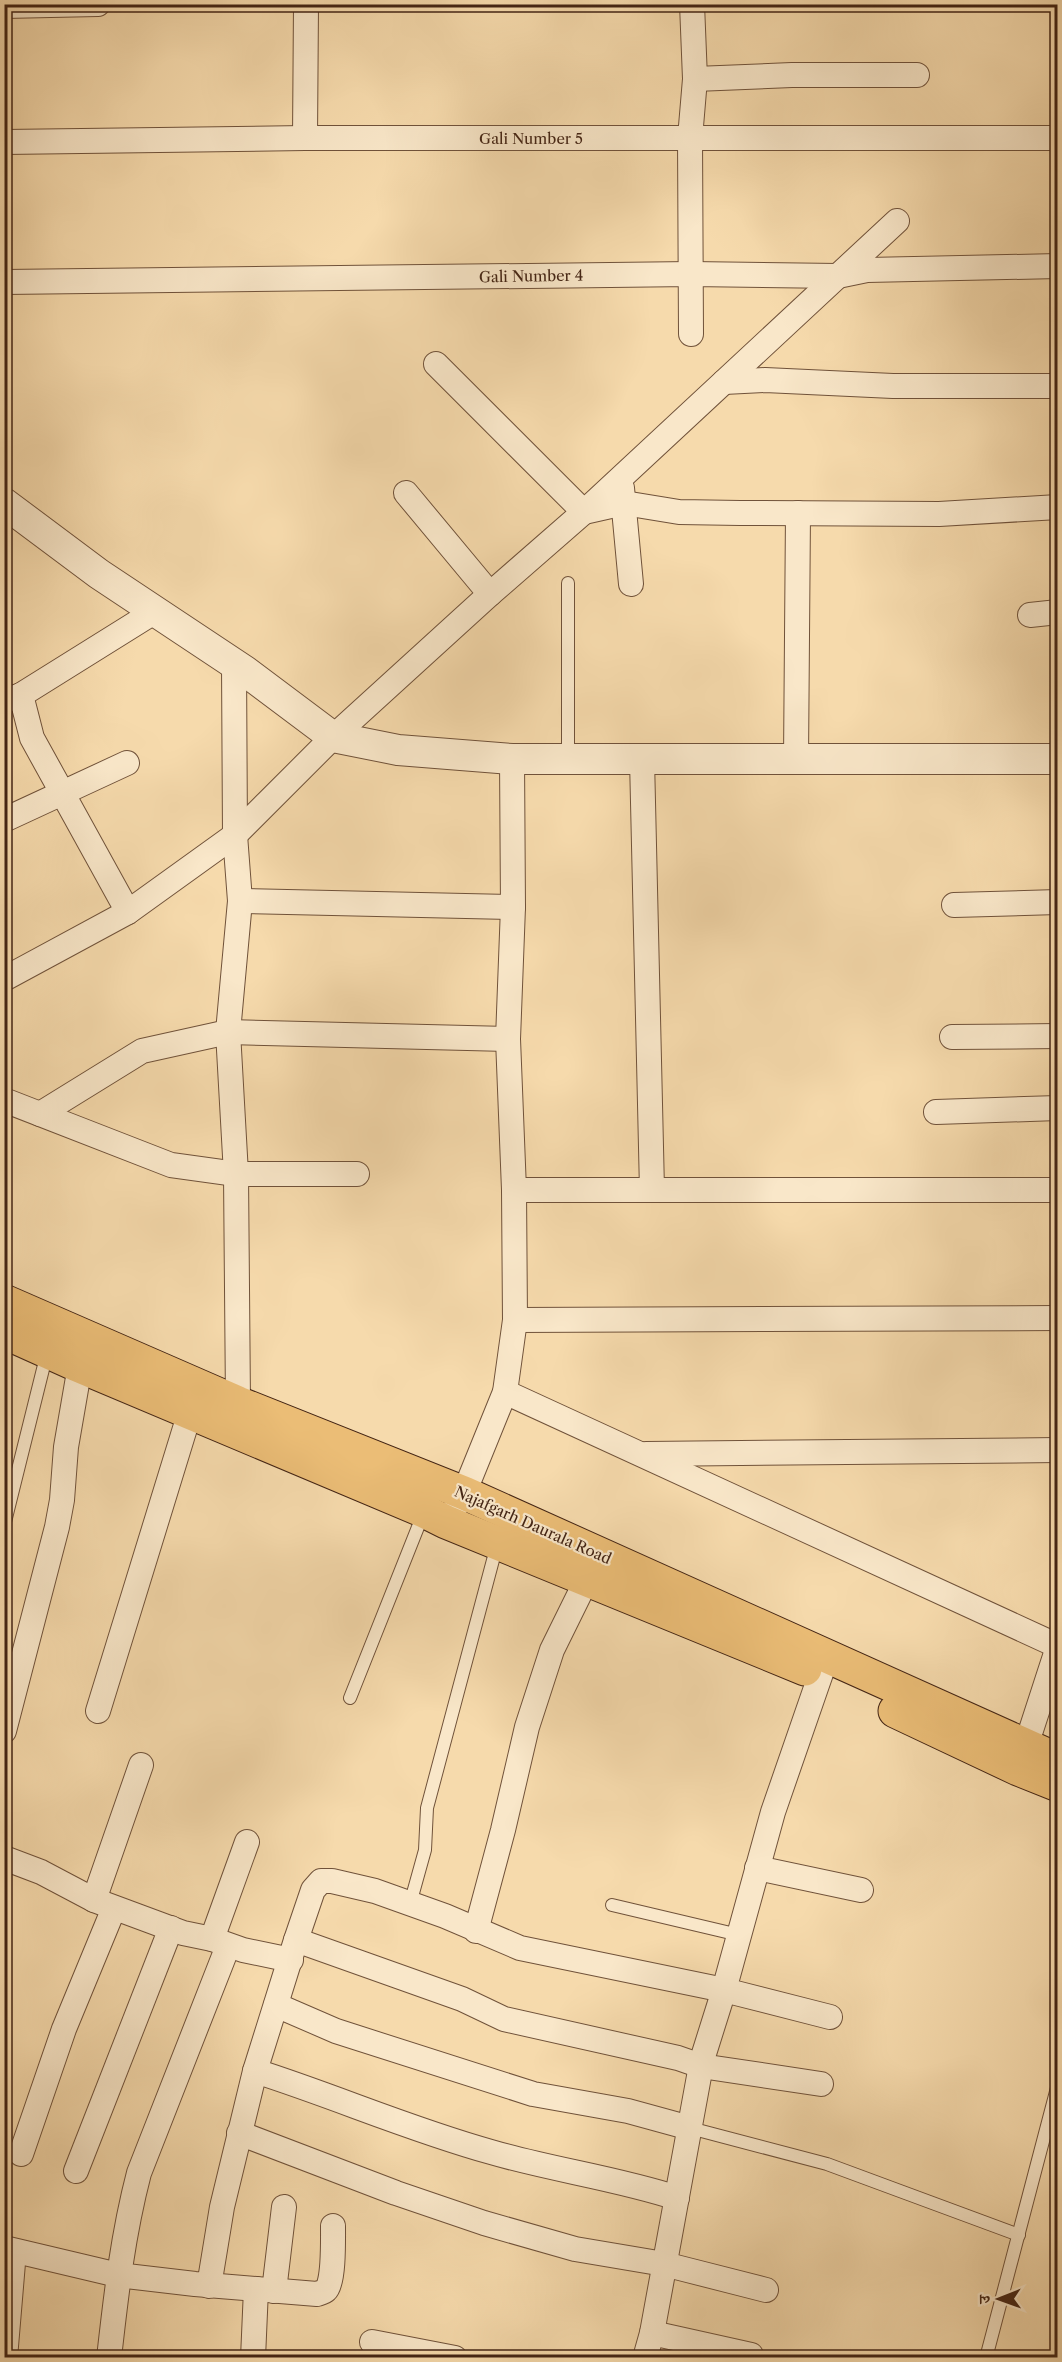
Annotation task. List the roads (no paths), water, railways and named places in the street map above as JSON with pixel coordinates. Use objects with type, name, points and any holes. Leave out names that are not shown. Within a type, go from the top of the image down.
[{"type":"main road","name":"Najafgarh Daurala Road","points":[[4,1301],[238,1403],[464,1493],[823,1665],[1023,1757],[1058,1785]]},
{"type":"main road","name":"Najafgarh Daurala Road","points":[[4,1332],[586,1581],[823,1665]]},
{"type":"main road","name":"Najafgarh Daurala Road","points":[[1023,1757],[1058,1760]]},
{"type":"street","points":[[4,6],[98,4]]},
{"type":"street","points":[[305,138],[306,4]]},
{"type":"street","points":[[691,334],[690,138],[694,79],[692,4]]},
{"type":"street","points":[[694,79],[792,75],[916,75]]},
{"type":"street","name":"Gali Number 5","points":[[4,142],[305,138],[1058,138]]},
{"type":"street","points":[[4,979],[128,912],[235,835],[333,737],[584,512],[897,221]]},
{"type":"street","points":[[867,270],[868,246]]},
{"type":"street","name":"Gali Number 4","points":[[4,282],[691,274],[838,276],[867,270],[1058,266]]},
{"type":"street","points":[[436,364],[584,512]]},
{"type":"street","points":[[724,382],[765,380],[894,386],[1058,386]]},
{"type":"street","points":[[621,478],[631,584]]},
{"type":"street","points":[[406,493],[490,594]]},
{"type":"street","points":[[4,503],[154,612],[234,664],[333,737],[398,750],[512,759],[1058,759]]},
{"type":"street","points":[[584,512],[624,503],[679,512],[939,514],[1058,507]]},
{"type":"street","points":[[796,759],[798,513]]},
{"type":"street","points":[[128,912],[61,793],[13,698],[154,612]]},
{"type":"street","points":[[1030,615],[1058,612]]},
{"type":"street","points":[[234,664],[235,835],[240,901],[228,1032],[236,1174],[238,1403]]},
{"type":"street","points":[[435,1517],[464,1493],[505,1392],[515,1320],[514,1190],[508,1039],[513,907],[512,759]]},
{"type":"street","points":[[642,759],[652,1190]]},
{"type":"street","points":[[4,820],[126,763]]},
{"type":"street","points":[[240,901],[513,907]]},
{"type":"street","points":[[954,905],[1058,902]]},
{"type":"street","points":[[40,1114],[142,1051],[228,1032],[508,1039]]},
{"type":"street","points":[[952,1036],[1058,1036]]},
{"type":"street","points":[[4,1100],[171,1165],[236,1174],[357,1174]]},
{"type":"street","points":[[936,1112],[1058,1108]]},
{"type":"street","points":[[514,1190],[1058,1190]]},
{"type":"street","points":[[515,1320],[1058,1318]]},
{"type":"street","points":[[4,1731],[57,1527],[62,1500],[66,1447],[80,1366]]},
{"type":"street","points":[[505,1392],[1058,1646],[1023,1757]]},
{"type":"street","points":[[98,1711],[189,1412]]},
{"type":"street","points":[[638,1454],[1058,1450]]},
{"type":"street","points":[[476,1930],[530,1716],[552,1650],[586,1581]]},
{"type":"street","points":[[645,2358],[652,2333],[701,2066],[773,1812],[823,1665]]},
{"type":"street","points":[[21,2154],[104,1904],[141,1765]]},
{"type":"street","points":[[109,2358],[118,2275],[139,2173],[220,1943],[247,1842]]},
{"type":"street","points":[[4,1858],[41,1872],[104,1904],[220,1943],[293,1950],[452,1995],[504,2019],[678,2058],[701,2066],[822,2084]]},
{"type":"street","points":[[757,1868],[861,1890]]},
{"type":"street","points":[[209,2286],[222,2207],[255,2071],[313,1890],[321,1881],[332,1881],[375,1892],[520,1948],[724,1990],[830,2017]]},
{"type":"street","points":[[76,2171],[171,1928]]},
{"type":"street","points":[[276,2004],[336,2031],[533,2094],[628,2111],[690,2128]]},
{"type":"street","points":[[255,2071],[492,2153],[648,2188],[676,2198]]},
{"type":"street","points":[[239,2133],[375,2185],[484,2223],[575,2249],[664,2264],[766,2290]]},
{"type":"street","points":[[253,2358],[265,2290],[284,2206]]},
{"type":"street","points":[[5,2358],[9,2249],[118,2275],[209,2286],[317,2294],[328,2288],[331,2278],[333,2226]]},
{"type":"street","points":[[652,2333],[751,2355]]},
{"type":"street","points":[[372,2342],[455,2358]]},
{"type":"lane","points":[[567,583],[568,759]]},
{"type":"lane","points":[[4,1526],[48,1352]]},
{"type":"lane","points":[[351,1698],[435,1517]]},
{"type":"lane","points":[[410,1904],[425,1850],[427,1808],[498,1544]]},
{"type":"lane","points":[[612,1905],[739,1935]]},
{"type":"lane","points":[[986,2358],[1058,2084]]},
{"type":"lane","points":[[690,2128],[827,2164],[1019,2235]]}]
